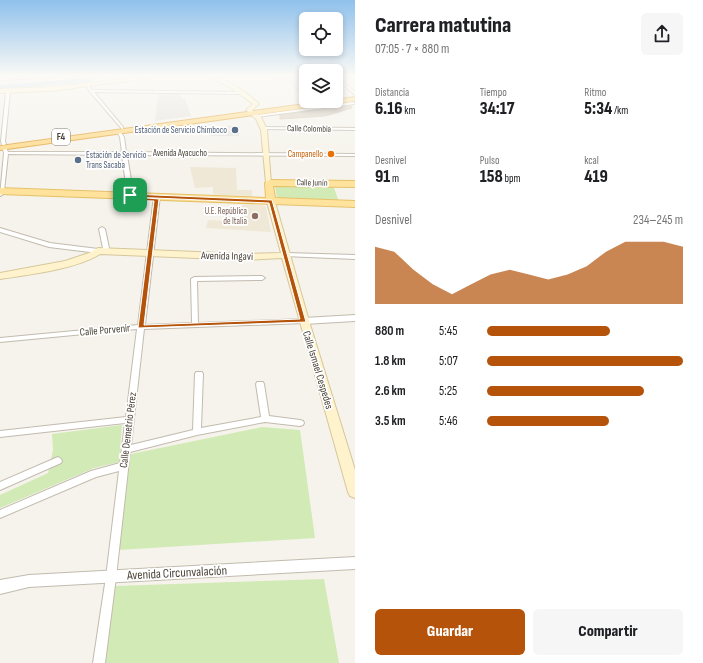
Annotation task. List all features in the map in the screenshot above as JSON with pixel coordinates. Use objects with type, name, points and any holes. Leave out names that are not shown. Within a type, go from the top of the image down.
[{"type":"highway","name":"F4","points":[[253,114],[292,107]]},
{"type":"highway","name":"F4","points":[[3,148],[120,130],[304,107]]},
{"type":"main road","name":"Calle Ismael Cespedes","points":[[255,107],[253,114],[263,128],[271,202],[355,492]]},
{"type":"main road","name":"Calle Junín","points":[[269,183],[355,184]]},
{"type":"main road","points":[[0,193],[355,204]]},
{"type":"main road","points":[[0,276],[51,267],[102,251]]},
{"type":"main road","name":"Avenida Ingavi","points":[[102,251],[210,256],[286,255]]},
{"type":"street","points":[[0,193],[6,107]]},
{"type":"street","points":[[103,107],[120,130],[131,197]]},
{"type":"street","name":"Calle Colombia","points":[[263,128],[355,129]]},
{"type":"street","name":"Avenida Ayacucho","points":[[3,148],[124,152],[355,155]]},
{"type":"street","name":"Calle Demetrio Pérez","points":[[99,663],[111,577],[149,252],[157,198]]},
{"type":"street","points":[[0,230],[49,245],[102,251],[106,248],[102,229]]},
{"type":"street","name":"Avenida Ingavi","points":[[286,255],[355,257]]},
{"type":"street","points":[[195,324],[194,279],[262,278]]},
{"type":"street","name":"Calle Porvenir","points":[[0,340],[140,327],[355,318]]},
{"type":"street","points":[[197,432],[200,374]]},
{"type":"street","points":[[260,384],[265,419]]},
{"type":"street","points":[[126,450],[197,432],[265,419],[300,424]]},
{"type":"street","points":[[0,434],[129,420]]},
{"type":"street","points":[[0,486],[58,461]]},
{"type":"street","points":[[0,514],[94,474],[124,466]]},
{"type":"street","name":"Avenida Circunvalación","points":[[0,587],[29,581],[355,563]]},
{"type":"shaded area","points":[[157,107],[188,107],[191,116],[155,121]]},
{"type":"shaded area","points":[[238,126],[239,136],[211,136],[209,131],[215,131],[214,128]]},
{"type":"shaded area","points":[[190,167],[236,168],[237,190],[252,190],[252,196],[213,194],[213,187],[195,188]]},
{"type":"shaded area","points":[[242,205],[262,205],[266,207],[271,232],[206,228],[208,220],[244,222]]},
{"type":"green space","points":[[275,185],[333,185],[339,202],[277,199]]},
{"type":"green space","points":[[122,425],[119,462],[94,468],[0,508],[0,495],[48,473],[53,450],[52,434]]},
{"type":"green space","points":[[262,427],[300,430],[315,538],[118,550],[131,454]]},
{"type":"green space","points":[[324,579],[339,663],[104,663],[115,586]]},
{"type":"building","points":[[344,107],[352,108],[325,116],[280,119],[280,115]]},
{"type":"place","name":"Estación de Servicio Chimboco","points":[[235,130]]},
{"type":"place","name":"Campanello","points":[[331,154]]},
{"type":"place","name":"Estación de Servicio Trans Sacaba","points":[[78,160]]},
{"type":"place","name":"U.E. República de Italia","points":[[255,216]]},
{"type":"route","points":[[130,195],[215,198],[226,200],[271,202],[304,320],[140,327],[156,199],[131,199],[130,195]]}]
